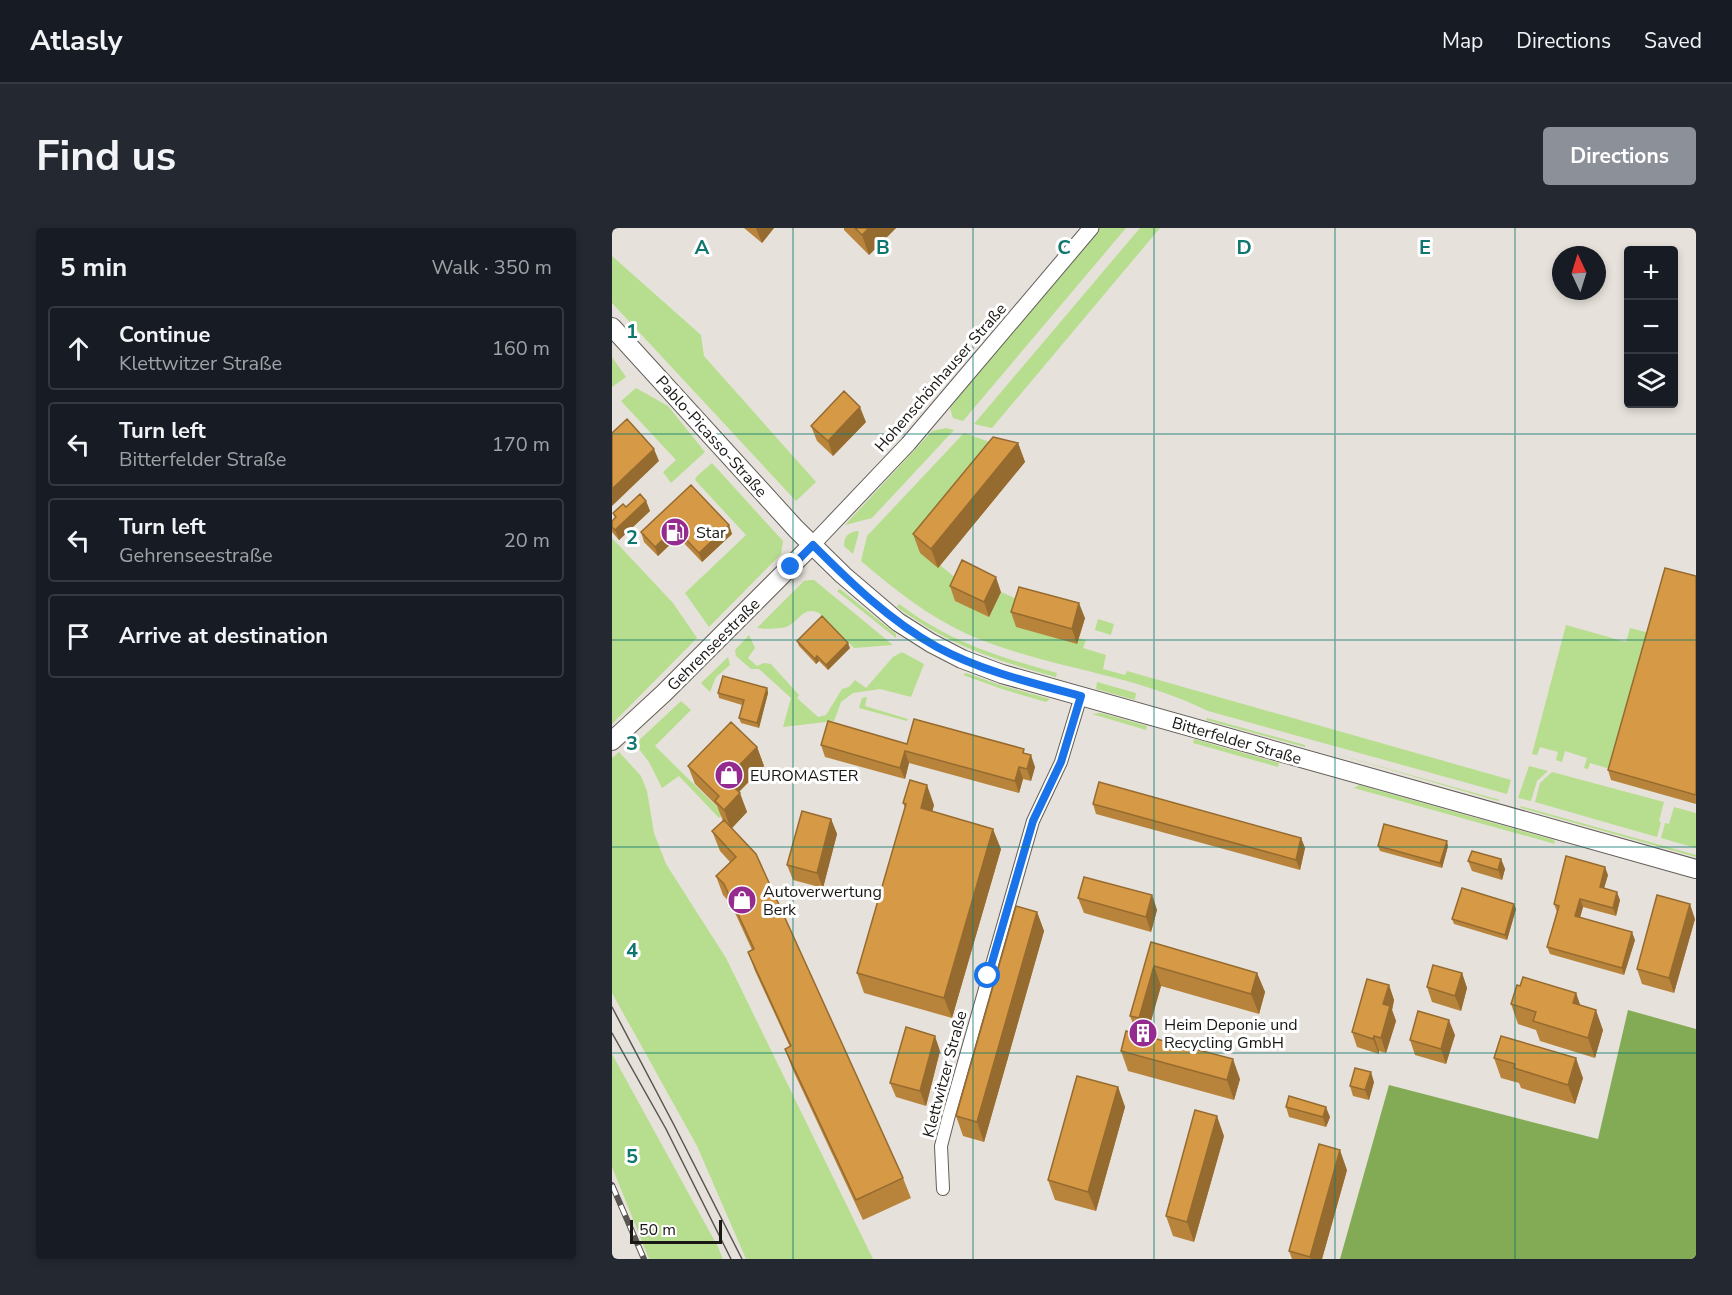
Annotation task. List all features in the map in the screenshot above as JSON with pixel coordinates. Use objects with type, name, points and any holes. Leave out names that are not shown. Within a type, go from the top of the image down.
[{"type":"main road","name":"Pablo-Picasso-Straße","points":[[612,327],[813,545]]},
{"type":"main road","name":"Bitterfelder Straße","points":[[813,545],[885,612],[938,648],[1002,674],[1696,869]]},
{"type":"main road","name":"Gehrenseestraße","points":[[612,741],[664,693],[813,545]]},
{"type":"street","name":"Hohenschönhauser Straße","points":[[813,545],[908,444],[1091,228]]},
{"type":"street","name":"Klettwitzer Straße","points":[[944,1189],[941,1146],[949,1115],[1033,821],[1061,762],[1081,696]]},
{"type":"green space","points":[[1100,228],[1126,228],[963,421],[953,418],[950,408],[977,372]]},
{"type":"green space","points":[[1140,228],[1160,228],[992,428],[974,424]]},
{"type":"green space","points":[[612,256],[701,335],[704,356],[816,482],[796,501],[612,303]]},
{"type":"green space","points":[[612,357],[626,377],[612,387]]},
{"type":"green space","points":[[636,388],[668,406],[705,452],[671,483],[663,472],[676,460],[621,401]]},
{"type":"green space","points":[[946,428],[954,430],[872,518],[845,525],[932,431]]},
{"type":"green space","points":[[964,433],[990,442],[937,567],[940,565],[963,584],[989,617],[1001,592],[1024,602],[1077,644],[1079,638],[1086,640],[1083,648],[1106,655],[1103,669],[1125,675],[1127,671],[1511,780],[1507,794],[1208,711],[1150,688],[996,646],[953,627],[925,610],[861,561],[867,536]]},
{"type":"green space","points":[[712,463],[783,541],[781,554],[709,627],[685,593],[746,535],[695,480]]},
{"type":"green space","points":[[859,532],[853,554],[844,546],[844,543],[847,536]]},
{"type":"green space","points":[[612,538],[673,603],[697,638],[612,724]]},
{"type":"green space","points":[[814,580],[893,645],[854,648],[819,613],[814,611],[805,613],[786,627],[757,628],[804,581]]},
{"type":"green space","points":[[840,589],[896,634],[896,638],[837,591]]},
{"type":"green space","points":[[899,604],[955,638],[994,654],[1057,673],[1056,677],[973,650],[935,632],[897,607]]},
{"type":"green space","points":[[1098,619],[1114,624],[1111,635],[1095,630]]},
{"type":"green space","points":[[1566,625],[1626,642],[1630,628],[1649,633],[1610,769],[1590,763],[1588,769],[1584,768],[1587,758],[1565,751],[1562,762],[1556,760],[1558,752],[1540,747],[1537,755],[1532,754]]},
{"type":"green space","points":[[749,635],[755,648],[748,658],[757,666],[764,663],[771,664],[799,695],[797,698],[818,717],[826,715],[842,689],[849,687],[855,680],[866,688],[893,657],[902,652],[924,664],[911,697],[880,689],[853,693],[841,702],[834,721],[783,727],[791,698],[759,669],[751,669],[736,656],[735,650]]},
{"type":"green space","points":[[728,657],[730,665],[716,677],[710,692],[701,683]]},
{"type":"green space","points":[[966,673],[1050,699],[1046,702],[1002,689],[963,675]]},
{"type":"green space","points":[[1097,682],[1136,693],[1135,700],[1096,689]]},
{"type":"green space","points":[[867,697],[865,706],[908,719],[907,721],[859,708],[862,698]]},
{"type":"green space","points":[[681,701],[691,710],[655,746],[724,814],[719,818],[679,776],[662,788],[649,762],[635,744]]},
{"type":"green space","points":[[1101,713],[1147,726],[1146,730],[1092,714]]},
{"type":"green space","points":[[1207,718],[1305,745],[1305,747],[1206,720]]},
{"type":"green space","points":[[1194,739],[1279,763],[1278,767],[1193,743]]},
{"type":"green space","points":[[1325,751],[1500,800],[1498,801]]},
{"type":"green space","points":[[619,752],[641,776],[647,791],[654,833],[666,864],[726,958],[873,1259],[746,1259],[697,1146],[612,993],[612,758]]},
{"type":"green space","points":[[1529,766],[1548,771],[1537,781],[1531,801],[1518,798]]},
{"type":"green space","points":[[1552,772],[1664,802],[1657,837],[1535,802],[1540,783]]},
{"type":"green space","points":[[1359,785],[1554,840],[1555,844],[1354,788]]},
{"type":"green space","points":[[1520,806],[1696,855],[1696,857],[1521,808]]},
{"type":"green space","points":[[1674,807],[1696,813],[1696,848],[1661,838],[1665,823],[1669,824]]},
{"type":"green space","points":[[1628,1010],[1696,1029],[1696,1259],[1340,1259],[1389,1085],[1598,1139]]},
{"type":"green space","points":[[612,1054],[723,1259],[649,1259],[612,1167]]},
{"type":"building","points":[[855,228],[869,228],[862,235]]},
{"type":"building","points":[[844,391],[860,407],[828,441],[811,426]]},
{"type":"building","points":[[627,419],[654,449],[612,489],[612,433]]},
{"type":"building","points":[[993,437],[1018,443],[931,549],[913,534]]},
{"type":"building","points":[[691,485],[729,525],[699,553],[675,528],[655,547],[641,532]]},
{"type":"building","points":[[640,494],[646,501],[615,530],[612,527],[612,521],[616,517],[613,513],[623,504],[626,507]]},
{"type":"building","points":[[962,560],[996,577],[984,602],[950,586]]},
{"type":"building","points":[[1665,568],[1696,576],[1696,795],[1608,770]]},
{"type":"building","points":[[1019,587],[1079,603],[1072,629],[1011,612]]},
{"type":"building","points":[[822,616],[848,643],[826,665],[817,656],[815,659],[797,641]]},
{"type":"building","points":[[723,676],[767,688],[757,723],[739,718],[744,700],[718,693]]},
{"type":"building","points":[[914,719],[1024,749],[1023,753],[1031,755],[1027,769],[1019,767],[1015,781],[905,751],[900,768],[821,745],[828,721],[907,744]]},
{"type":"building","points":[[731,722],[757,747],[726,779],[740,793],[724,810],[715,801],[719,796],[688,766]]},
{"type":"building","points":[[910,780],[927,785],[921,808],[993,829],[944,998],[857,973],[906,804],[903,803]]},
{"type":"building","points":[[1099,782],[1301,838],[1296,860],[1093,804]]},
{"type":"building","points":[[802,811],[831,819],[817,873],[787,865]]},
{"type":"building","points":[[724,820],[756,854],[903,1178],[856,1200],[785,1049],[791,1046],[748,952],[754,949],[724,884],[716,876],[736,857],[712,831]]},
{"type":"building","points":[[1384,824],[1447,841],[1440,863],[1378,846]]},
{"type":"building","points":[[1472,851],[1501,859],[1498,870],[1468,861]]},
{"type":"building","points":[[1566,856],[1605,867],[1600,887],[1617,892],[1613,908],[1580,899],[1575,916],[1632,932],[1622,968],[1547,947],[1559,906],[1554,904]]},
{"type":"building","points":[[1084,877],[1152,895],[1146,917],[1078,898]]},
{"type":"building","points":[[1462,888],[1514,904],[1505,935],[1452,919]]},
{"type":"building","points":[[1657,895],[1690,904],[1669,978],[1637,969]]},
{"type":"building","points":[[1016,906],[1037,912],[977,1122],[956,1116]]},
{"type":"building","points":[[1151,942],[1257,973],[1251,994],[1154,966],[1139,1018],[1130,1016]]},
{"type":"building","points":[[1433,965],[1462,973],[1455,996],[1427,987]]},
{"type":"building","points":[[1523,977],[1576,993],[1573,1003],[1596,1010],[1588,1038],[1533,1021],[1536,1012],[1511,1004],[1517,985],[1520,986]]},
{"type":"building","points":[[1367,979],[1389,985],[1383,1004],[1390,1006],[1381,1038],[1374,1036],[1373,1039],[1352,1032]]},
{"type":"building","points":[[1418,1011],[1449,1020],[1441,1049],[1410,1040]]},
{"type":"building","points":[[906,1027],[935,1036],[920,1091],[890,1083]]},
{"type":"building","points":[[1126,1031],[1233,1059],[1227,1080],[1121,1051]]},
{"type":"building","points":[[1501,1036],[1576,1058],[1568,1085],[1514,1068],[1515,1064],[1494,1058]]},
{"type":"building","points":[[1355,1068],[1371,1072],[1365,1090],[1350,1086]]},
{"type":"building","points":[[1077,1076],[1118,1087],[1088,1192],[1048,1180]]},
{"type":"building","points":[[1289,1096],[1326,1107],[1323,1117],[1286,1107]]},
{"type":"building","points":[[1195,1110],[1217,1116],[1187,1222],[1166,1216]]},
{"type":"building","points":[[1319,1144],[1340,1150],[1310,1257],[1289,1251]]},
{"type":"tram line","points":[[612,1007],[742,1259]]},
{"type":"tram line","points":[[612,1033],[666,1129],[731,1259]]},
{"type":"railway","points":[[612,1185],[644,1259]]},
{"type":"place","name":"Star","points":[[675,532]]},
{"type":"place","name":"EUROMASTER","points":[[729,775]]},
{"type":"place","name":"Autoverwertung Berk","points":[[742,900]]},
{"type":"place","name":"Heim Deponie und Recycling GmbH","points":[[1143,1033]]},
{"type":"route","points":[[791,567],[813,545],[885,612],[938,648],[1002,674],[1081,696],[1061,762],[1033,821],[988,976]]}]
